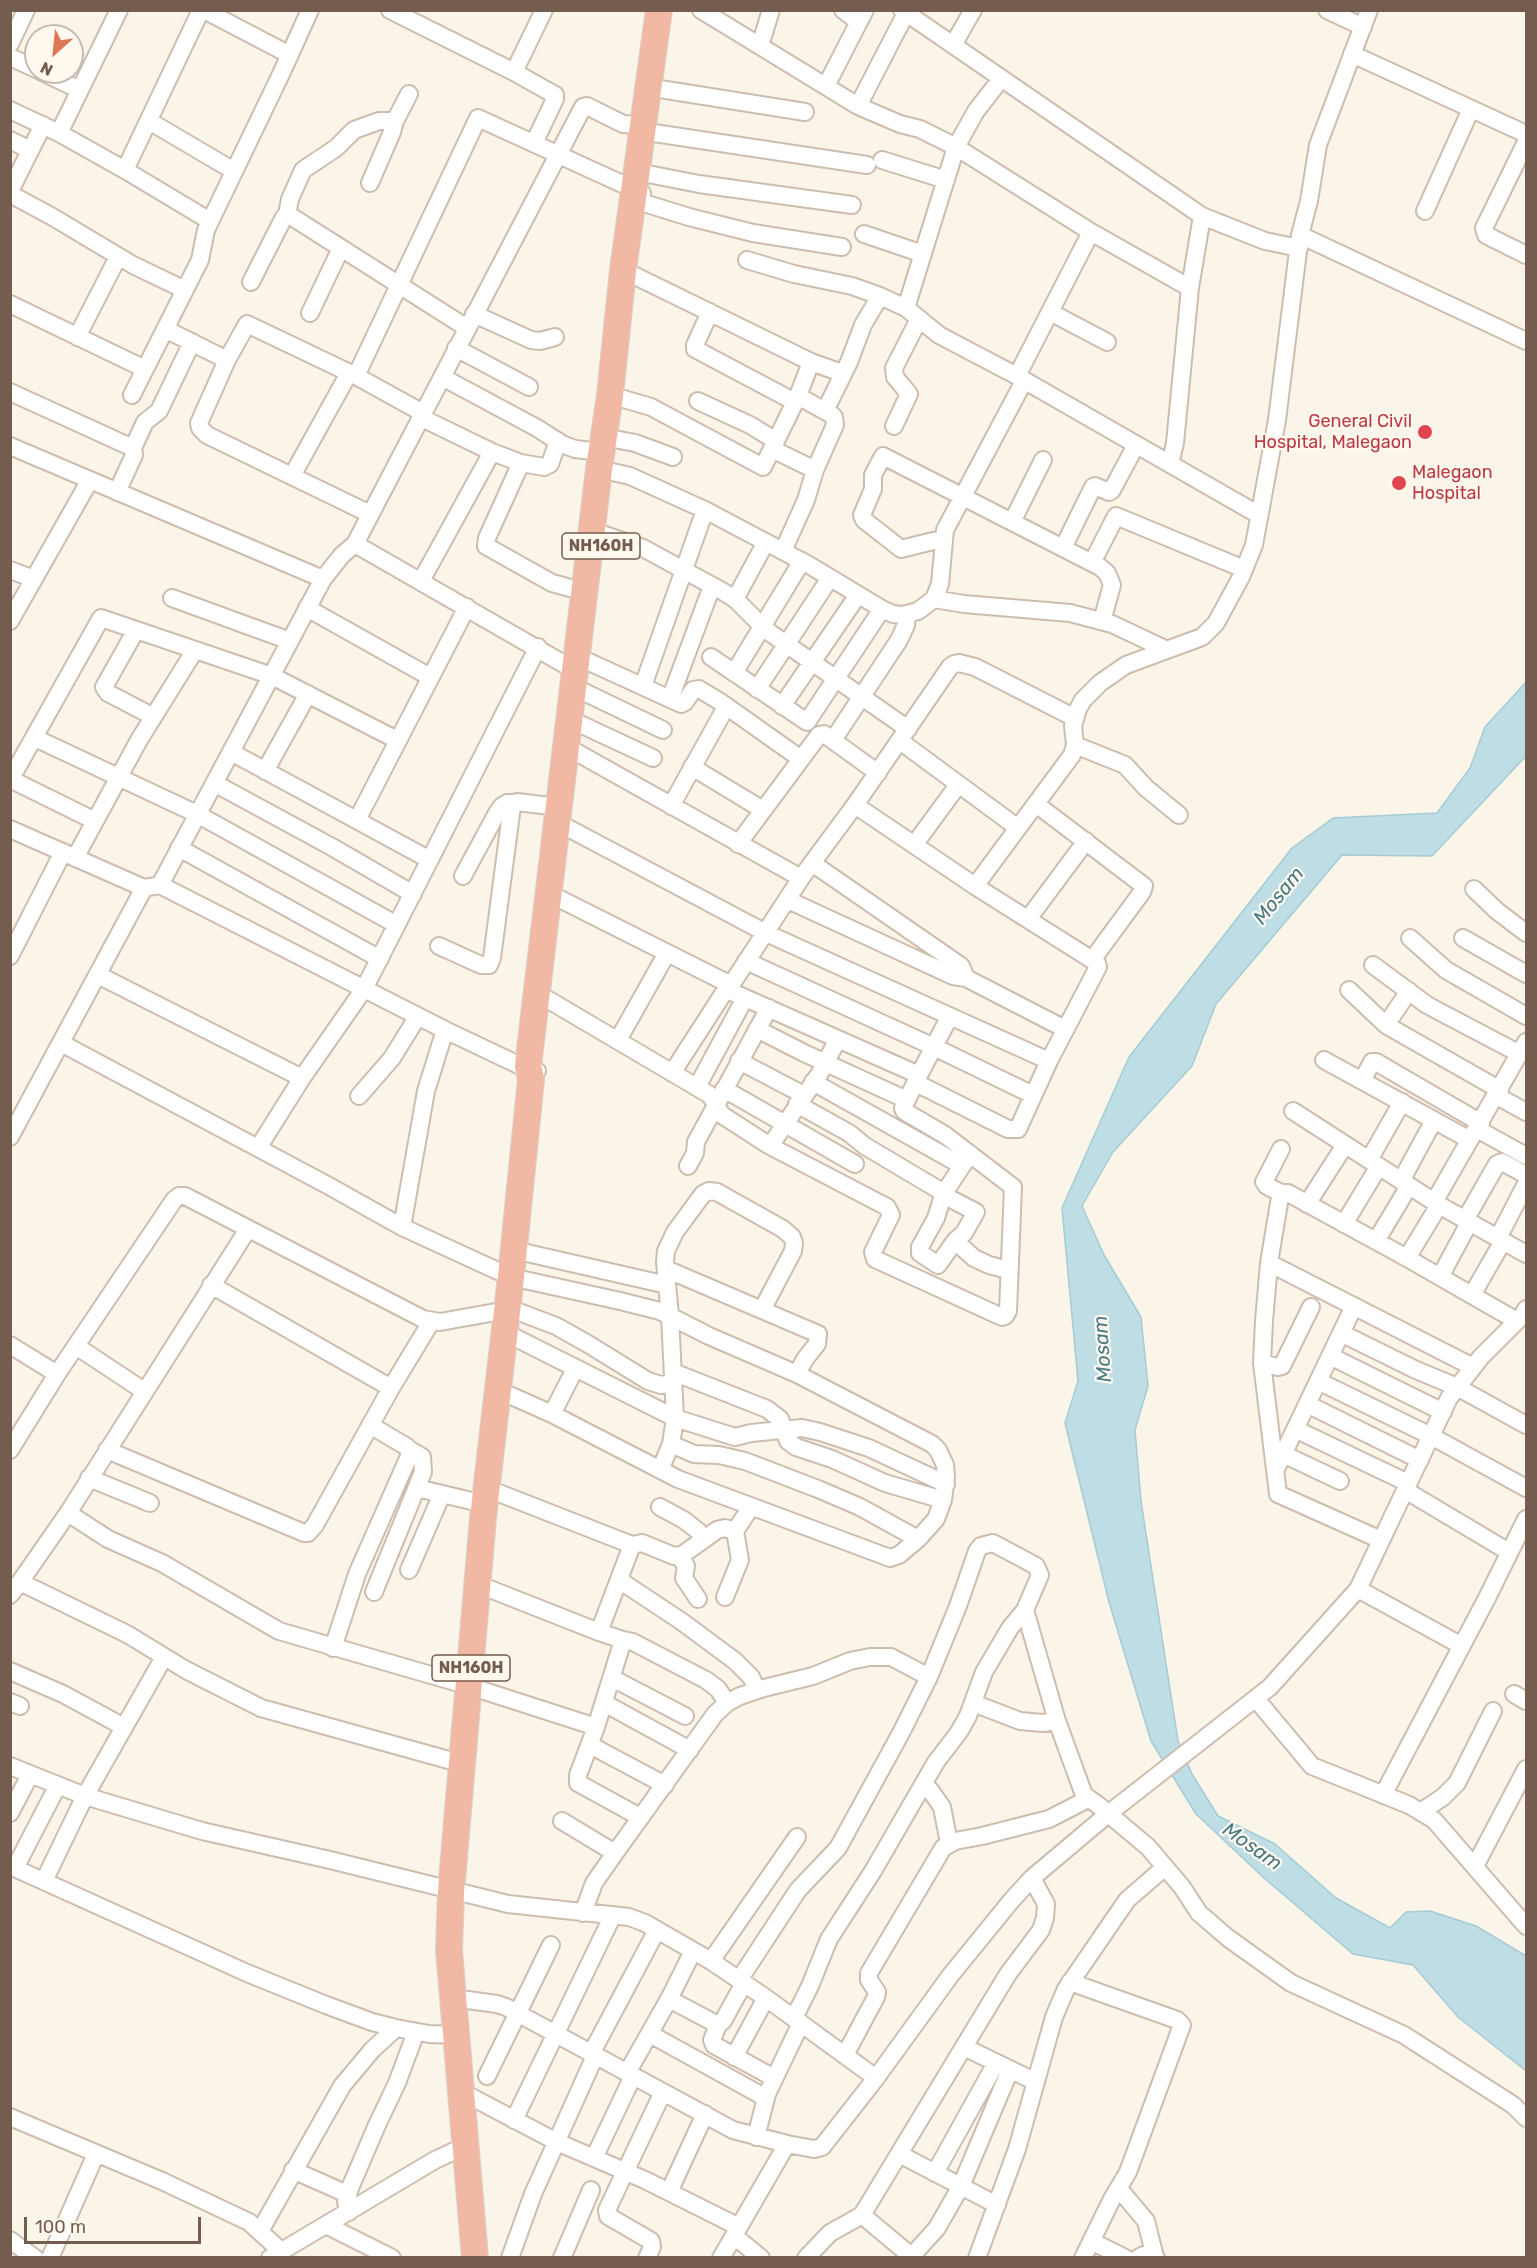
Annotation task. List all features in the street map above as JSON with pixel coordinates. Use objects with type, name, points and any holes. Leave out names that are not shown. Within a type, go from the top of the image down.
[{"type":"highway","name":"NH160H","points":[[572,750],[580,724],[585,592],[615,396],[629,273],[643,190],[659,10]]},
{"type":"highway","name":"NH160H","points":[[648,129],[660,89],[671,10]]},
{"type":"highway","name":"NH160H","points":[[475,2258],[449,1950],[452,1892],[485,1496],[563,818],[602,534],[606,458]]},
{"type":"street","points":[[10,44],[26,10]]},
{"type":"street","points":[[58,133],[119,10]]},
{"type":"street","points":[[126,170],[202,10],[290,55]]},
{"type":"street","points":[[132,395],[200,260],[206,230],[310,10]]},
{"type":"street","points":[[390,10],[555,95],[534,143]]},
{"type":"street","points":[[514,72],[544,10]]},
{"type":"street","points":[[701,10],[858,106],[900,124],[920,129],[956,147],[1091,232],[1190,288]]},
{"type":"street","points":[[760,46],[771,10]]},
{"type":"street","points":[[826,86],[862,16],[843,10]]},
{"type":"street","points":[[953,45],[973,10]]},
{"type":"street","points":[[1327,10],[1363,27]]},
{"type":"street","points":[[975,886],[1072,755],[1075,745],[1073,726],[1083,700],[1100,683],[1126,665],[1192,642],[1207,632],[1224,609],[1244,569],[1254,545],[1277,420],[1300,241],[1318,146],[1369,10]]},
{"type":"street","points":[[858,106],[904,12],[1203,216],[1265,241],[1300,241],[1527,341]]},
{"type":"street","points":[[1352,54],[1527,134]]},
{"type":"street","points":[[10,57],[24,63]]},
{"type":"street","points":[[894,426],[909,394],[895,377],[894,368],[913,314],[923,254],[956,147],[976,111],[1001,79]]},
{"type":"street","points":[[67,84],[80,90]]},
{"type":"street","points":[[660,89],[805,112]]},
{"type":"street","points":[[370,183],[395,121],[409,94]]},
{"type":"street","points":[[10,1137],[98,975],[152,886],[179,848],[323,579],[354,544],[557,154],[585,106],[623,124],[875,162],[946,180]]},
{"type":"street","points":[[1425,211],[1471,109]]},
{"type":"street","points":[[10,110],[43,125],[126,170],[210,221]]},
{"type":"street","points":[[292,476],[353,375],[399,285],[478,118],[557,154],[746,232],[842,247]]},
{"type":"street","points":[[149,121],[234,171]]},
{"type":"street","points":[[252,282],[286,215],[298,177],[310,164],[336,147],[354,130],[379,121],[395,121]]},
{"type":"street","points":[[43,125],[10,193],[118,257],[185,290]]},
{"type":"street","points":[[10,140],[30,150]]},
{"type":"street","points":[[1527,142],[1484,228],[1486,235],[1527,255]]},
{"type":"street","points":[[643,190],[699,184],[852,205]]},
{"type":"street","points":[[286,215],[399,285],[470,321],[531,340],[540,341],[555,337]]},
{"type":"street","points":[[1170,464],[1175,443],[1190,288],[1203,216]]},
{"type":"street","points":[[442,377],[558,441],[575,449],[606,458],[630,476],[705,510],[766,542],[882,609],[892,614],[907,614],[918,611],[934,600],[940,584],[945,530],[1019,378],[1017,376],[1091,232]]},
{"type":"street","points":[[864,234],[923,254]]},
{"type":"street","points":[[310,313],[341,248]]},
{"type":"street","points":[[77,337],[118,257]]},
{"type":"street","points":[[747,260],[794,274],[852,286],[880,296],[913,314],[939,335],[1259,515]]},
{"type":"street","points":[[629,273],[811,362],[842,373]]},
{"type":"street","points":[[825,411],[863,325],[880,296]]},
{"type":"street","points":[[10,304],[145,369]]},
{"type":"street","points":[[710,312],[695,349],[834,417],[835,425],[815,470],[806,500],[783,551]]},
{"type":"street","points":[[1050,312],[1107,342]]},
{"type":"street","points":[[370,514],[207,435],[200,428],[199,423],[245,325],[248,324],[353,375],[492,452],[521,463],[547,466],[558,441]]},
{"type":"street","points":[[165,329],[227,360]]},
{"type":"street","points":[[117,492],[134,455],[133,448],[145,422],[159,411],[192,342]]},
{"type":"street","points":[[456,348],[529,387]]},
{"type":"street","points":[[615,396],[659,411],[763,467],[797,399],[811,362]]},
{"type":"street","points":[[10,392],[133,448]]},
{"type":"street","points":[[698,401],[750,425],[774,445],[815,470]]},
{"type":"street","points":[[606,458],[635,443],[673,457]]},
{"type":"street","points":[[1063,548],[1093,487],[1109,492],[1112,490],[1136,445]]},
{"type":"street","points":[[10,446],[323,579]]},
{"type":"street","points":[[421,581],[492,452]]},
{"type":"street","points":[[944,540],[901,549],[864,520],[862,515],[873,489],[873,475],[881,458],[885,456],[962,498],[1092,563],[1107,573],[1112,585],[1102,621]]},
{"type":"street","points":[[1012,522],[1043,460]]},
{"type":"street","points":[[521,463],[487,538],[486,546],[552,583],[585,592]]},
{"type":"street","points":[[10,621],[90,480]]},
{"type":"street","points":[[643,686],[705,510]]},
{"type":"street","points":[[1092,563],[1116,516],[1244,569]]},
{"type":"street","points":[[602,534],[643,548],[735,599],[763,627],[862,697],[958,785],[1018,828]]},
{"type":"street","points":[[735,599],[766,542]]},
{"type":"street","points":[[354,544],[538,647],[663,730]]},
{"type":"street","points":[[734,673],[802,561]]},
{"type":"street","points":[[10,570],[34,579]]},
{"type":"street","points":[[757,688],[830,578]]},
{"type":"street","points":[[670,699],[712,585]]},
{"type":"street","points":[[782,706],[858,595]]},
{"type":"street","points":[[172,598],[290,641]]},
{"type":"street","points":[[934,600],[1070,613],[1102,621],[1167,650]]},
{"type":"street","points":[[357,820],[467,607]]},
{"type":"street","points":[[308,608],[430,677]]},
{"type":"street","points":[[711,657],[805,722],[808,721],[882,609]]},
{"type":"street","points":[[833,740],[902,634],[907,614]]},
{"type":"street","points":[[95,821],[11,780],[101,618],[272,676],[397,740]]},
{"type":"street","points":[[136,630],[104,687],[108,693],[152,716]]},
{"type":"street","points":[[258,1148],[302,1078],[364,989],[538,647]]},
{"type":"street","points":[[10,956],[69,855],[95,821],[152,716],[195,650]]},
{"type":"street","points":[[697,1087],[746,962],[812,862],[878,773],[950,667],[959,663],[975,667],[1075,718]]},
{"type":"street","points":[[582,675],[643,686],[683,704],[696,688],[719,700],[801,759]]},
{"type":"street","points":[[265,771],[308,694]]},
{"type":"street","points":[[671,806],[726,707]]},
{"type":"street","points":[[580,724],[653,758]]},
{"type":"street","points":[[738,844],[819,735],[824,734],[878,773]]},
{"type":"street","points":[[35,738],[197,814],[397,925]]},
{"type":"street","points":[[1075,745],[1125,765],[1146,788],[1179,815]]},
{"type":"street","points":[[572,750],[801,879]]},
{"type":"street","points":[[231,752],[430,860]]},
{"type":"street","points":[[692,767],[763,810]]},
{"type":"street","points":[[214,783],[413,894]]},
{"type":"street","points":[[914,845],[958,785]]},
{"type":"street","points":[[440,946],[481,965],[486,966],[491,963],[514,803]]},
{"type":"street","points":[[463,876],[502,806],[514,803],[563,818],[766,933],[1049,1061]]},
{"type":"street","points":[[1036,804],[1142,883],[1144,889],[1092,960]]},
{"type":"street","points":[[554,896],[769,1008],[838,1039],[1008,1129],[1016,1130],[1021,1125],[1065,1029],[1097,971],[1097,963],[975,886],[855,805]]},
{"type":"street","points":[[10,829],[69,855],[152,886],[532,1073]]},
{"type":"street","points":[[1028,919],[1086,841]]},
{"type":"street","points":[[179,848],[380,959]]},
{"type":"street","points":[[812,862],[961,966],[966,978]]},
{"type":"street","points":[[1474,889],[1497,911],[1527,933]]},
{"type":"street","points":[[788,900],[953,976],[966,978],[1065,1029]]},
{"type":"street","points":[[1410,938],[1452,975],[1527,1016]]},
{"type":"street","points":[[1463,938],[1527,974]]},
{"type":"street","points":[[618,1040],[667,953]]},
{"type":"street","points":[[746,962],[934,1047],[1033,1095]]},
{"type":"street","points":[[1373,965],[1427,1005],[1522,1057],[1476,1131],[1407,1258]]},
{"type":"street","points":[[98,975],[302,1078]]},
{"type":"street","points":[[672,1073],[723,993],[736,990]]},
{"type":"street","points":[[1349,990],[1386,1025],[1527,1112]]},
{"type":"street","points":[[1386,1025],[1409,991]]},
{"type":"street","points":[[542,997],[710,1095],[720,1096],[786,1123],[855,1164]]},
{"type":"street","points":[[688,1166],[695,1152],[696,1142],[769,1008]]},
{"type":"street","points":[[359,1096],[392,1058],[418,1016]]},
{"type":"street","points":[[950,1016],[903,1108],[904,1111],[945,1135],[966,1160]]},
{"type":"street","points":[[757,1029],[907,1100]]},
{"type":"street","points":[[402,1227],[426,1091],[445,1030]]},
{"type":"street","points":[[770,1146],[838,1039]]},
{"type":"street","points":[[61,1043],[402,1227],[511,1277],[620,1300],[670,1316],[709,1336],[797,1374],[932,1444],[938,1450],[945,1465],[945,1492],[936,1519],[899,1556],[890,1558],[678,1479],[552,1414],[498,1390]]},
{"type":"street","points":[[720,1096],[722,1115],[770,1146],[887,1207],[891,1215],[873,1252],[876,1259],[1002,1317],[1007,1314],[1013,1187],[966,1160],[881,1122],[805,1094],[739,1060]]},
{"type":"street","points":[[1324,1060],[1434,1120],[1476,1131]]},
{"type":"street","points":[[1362,1081],[1372,1062],[1376,1062],[1476,1131],[1527,1156]]},
{"type":"street","points":[[805,1094],[865,1146],[944,1194],[976,1212],[964,1233],[955,1241],[938,1265],[919,1250],[936,1218],[944,1194],[966,1160]]},
{"type":"street","points":[[1344,1224],[1401,1102]]},
{"type":"street","points":[[1293,1111],[1436,1203],[1527,1254]]},
{"type":"street","points":[[1376,1241],[1434,1120]]},
{"type":"street","points":[[842,1184],[881,1122]]},
{"type":"street","points":[[1306,1203],[1345,1144]]},
{"type":"street","points":[[453,1998],[497,2004],[518,2012],[734,2130],[787,2144],[814,2149],[822,2147],[876,2078],[950,1976],[1032,1878],[1108,1814],[1256,1699],[1299,1658],[1358,1589],[1457,1387],[1473,1367],[1523,1316],[1472,1295],[1288,1193],[1283,1194],[1267,1186],[1264,1182],[1281,1149]]},
{"type":"street","points":[[1440,1277],[1497,1164],[1502,1162],[1527,1175]]},
{"type":"street","points":[[1472,1295],[1527,1184]]},
{"type":"street","points":[[660,1470],[671,1444],[675,1419],[666,1251],[682,1220],[703,1194],[709,1191],[717,1192],[783,1229],[792,1237],[794,1243],[792,1251],[762,1310]]},
{"type":"street","points":[[1283,1194],[1280,1197],[1269,1263],[1263,1363],[1278,1494],[1381,1540]]},
{"type":"street","points":[[11,1449],[57,1374],[174,1200],[179,1196],[193,1199],[431,1322],[506,1321],[519,1312],[556,1326],[648,1381],[661,1385],[673,1378],[767,1409],[780,1419],[788,1440],[796,1447],[832,1459],[885,1483],[945,1492]]},
{"type":"street","points":[[248,1229],[68,1513],[15,1588],[128,1634],[164,1657],[261,1708],[463,1764]]},
{"type":"street","points":[[955,1241],[974,1258],[1008,1270]]},
{"type":"street","points":[[514,1250],[666,1277],[762,1310],[818,1334],[817,1344],[797,1374]]},
{"type":"street","points":[[1269,1263],[1473,1367]]},
{"type":"street","points":[[211,1285],[391,1388]]},
{"type":"street","points":[[1275,1470],[1354,1306]]},
{"type":"street","points":[[1263,1363],[1282,1366],[1311,1307]]},
{"type":"street","points":[[506,1321],[575,1369],[675,1419],[738,1437],[751,1433],[802,1428],[843,1438],[899,1461],[945,1492]]},
{"type":"street","points":[[106,1450],[308,1533],[315,1526],[391,1388],[431,1322]]},
{"type":"street","points":[[1341,1333],[1416,1370],[1457,1387],[1527,1425]]},
{"type":"street","points":[[10,1345],[57,1374]]},
{"type":"street","points":[[76,1346],[144,1391]]},
{"type":"street","points":[[1330,1356],[1443,1412]]},
{"type":"street","points":[[552,1414],[575,1369]]},
{"type":"street","points":[[1318,1381],[1431,1436],[1527,1488]]},
{"type":"street","points":[[1307,1404],[1420,1460]]},
{"type":"street","points":[[370,1425],[422,1457],[424,1461],[417,1488],[374,1592]]},
{"type":"street","points":[[1295,1429],[1407,1487],[1509,1552]]},
{"type":"street","points":[[738,1437],[741,1444],[741,1460]]},
{"type":"street","points":[[671,1444],[694,1454],[711,1454],[741,1460],[834,1495],[918,1539]]},
{"type":"street","points":[[333,1648],[357,1574],[406,1464],[410,1450]]},
{"type":"street","points":[[1283,1454],[1340,1480]]},
{"type":"street","points":[[89,1478],[150,1503]]},
{"type":"street","points":[[417,1488],[442,1494],[485,1496],[632,1545],[642,1544],[679,1556],[686,1566],[684,1578],[698,1599]]},
{"type":"street","points":[[409,1570],[442,1494]]},
{"type":"street","points":[[660,1507],[684,1520],[704,1539]]},
{"type":"street","points":[[725,1598],[740,1560],[735,1531],[751,1507]]},
{"type":"street","points":[[68,1513],[108,1539],[162,1563],[270,1627],[333,1648],[470,1686],[597,1727]]},
{"type":"street","points":[[1383,1795],[1527,1520]]},
{"type":"street","points":[[679,1556],[721,1528],[735,1531]]},
{"type":"street","points":[[756,2137],[766,2098],[774,2078],[797,2020],[813,1978],[829,1939],[873,1871],[940,1757],[959,1732],[984,1672],[1010,1628],[1025,1610],[1040,1575],[1040,1569],[1036,1566],[993,1543],[981,1546],[973,1559],[958,1606],[929,1677],[838,1848],[798,1890],[718,2025],[712,2040],[714,2045],[774,2078]]},
{"type":"street","points":[[599,1632],[632,1545]]},
{"type":"street","points":[[619,1580],[681,1621],[735,1661],[751,1677],[758,1690]]},
{"type":"street","points":[[477,1584],[599,1632],[633,1642],[706,1680],[718,1689],[727,1703]]},
{"type":"street","points":[[1358,1589],[1462,1646]]},
{"type":"street","points":[[1025,1610],[1057,1721],[1084,1796],[1148,1847],[1182,1887],[1199,1913],[1228,1938],[1291,1983],[1404,2035],[1514,2105],[1527,2118]]},
{"type":"street","points":[[623,1640],[597,1727],[578,1775],[578,1782],[640,1817]]},
{"type":"street","points":[[44,1881],[85,1796],[164,1657]]},
{"type":"street","points":[[583,1912],[594,1883],[715,1714],[727,1703],[758,1690],[813,1676],[850,1661],[870,1657],[891,1657],[929,1677]]},
{"type":"street","points":[[10,1671],[63,1694],[124,1727]]},
{"type":"street","points":[[612,1678],[685,1716]]},
{"type":"street","points":[[1256,1699],[1312,1766],[1422,1811],[1434,1820],[1527,1926]]},
{"type":"street","points":[[604,1703],[690,1750]]},
{"type":"street","points":[[973,1703],[1020,1721],[1042,1723],[1057,1721]]},
{"type":"street","points":[[1422,1811],[1443,1797],[1456,1783],[1493,1711]]},
{"type":"street","points":[[590,1745],[665,1785]]},
{"type":"street","points":[[10,1766],[85,1796],[202,1831],[330,1860],[452,1892],[518,1906],[629,1917],[657,1930],[742,1981],[876,2078]]},
{"type":"street","points":[[1475,1866],[1527,1768]]},
{"type":"street","points":[[10,1813],[30,1775]]},
{"type":"street","points":[[58,1785],[13,1867],[247,1973],[326,2005],[396,2028],[456,2035]]},
{"type":"street","points":[[923,1786],[930,1790],[942,1808],[948,1843]]},
{"type":"street","points":[[845,2055],[876,1997],[876,1992],[869,1980],[869,1973],[943,1848],[948,1843],[1049,1819],[1088,1799]]},
{"type":"street","points":[[562,1821],[615,1853]]},
{"type":"street","points":[[711,1961],[797,1837]]},
{"type":"street","points":[[976,2258],[1017,2149],[1054,2017],[1070,1982],[1127,1900],[1165,1867]]},
{"type":"street","points":[[806,2258],[830,2233],[862,2215],[901,2155],[1008,1974],[1041,1930],[1046,1918],[1046,1904],[1032,1878]]},
{"type":"street","points":[[514,2120],[613,1915]]},
{"type":"street","points":[[510,2258],[533,2194],[593,2055],[657,1930]]},
{"type":"street","points":[[487,2076],[551,1945]]},
{"type":"street","points":[[594,2158],[630,2075],[693,1951]]},
{"type":"street","points":[[1070,1982],[1177,2020],[1182,2025],[1131,2164],[1083,2258]]},
{"type":"street","points":[[734,2056],[766,1998]]},
{"type":"street","points":[[669,1999],[718,2025]]},
{"type":"street","points":[[260,2231],[293,2170],[352,2072],[372,2049],[396,2028]]},
{"type":"street","points":[[349,2212],[346,2202],[347,2194],[376,2124],[397,2083],[416,2032]]},
{"type":"street","points":[[650,2034],[766,2098]]},
{"type":"street","points":[[964,2047],[1036,2082]]},
{"type":"street","points":[[935,2173],[1003,2066]]},
{"type":"street","points":[[862,2215],[910,2257],[937,2228],[961,2186],[1003,2066]]},
{"type":"street","points":[[460,2091],[557,2142],[669,2192],[736,2232],[761,2258]]},
{"type":"street","points":[[647,2258],[652,2247],[651,2241],[607,2213],[663,2092]]},
{"type":"street","points":[[669,2192],[705,2114]]},
{"type":"street","points":[[10,2117],[171,2185],[249,2222],[260,2231],[275,2254],[435,2160],[465,2146]]},
{"type":"street","points":[[721,2258],[787,2144]]},
{"type":"street","points":[[50,2258],[96,2154]]},
{"type":"street","points":[[901,2155],[997,2205]]},
{"type":"street","points":[[293,2170],[347,2194]]},
{"type":"street","points":[[1119,2189],[1146,2221],[1155,2257],[1144,2255],[1138,2258]]},
{"type":"street","points":[[562,2258],[591,2190]]},
{"type":"street","points":[[326,2225],[392,2258]]},
{"type":"street","points":[[10,2240],[35,2258]]},
{"type":"street","points":[[1091,2241],[1125,2258]]},
{"type":"water","name":"Mosam","points":[[1526,682],[1526,756],[1432,856],[1342,855],[1216,1004],[1192,1066],[1113,1152],[1082,1206],[1104,1255],[1141,1317],[1148,1386],[1135,1430],[1141,1501],[1178,1741],[1192,1774],[1218,1816],[1275,1844],[1336,1898],[1390,1928],[1406,1912],[1430,1911],[1476,1926],[1526,1956],[1526,2071],[1458,2017],[1413,1965],[1353,1954],[1264,1878],[1196,1814],[1151,1741],[1109,1602],[1065,1423],[1078,1381],[1062,1208],[1129,1057],[1292,848],[1333,818],[1437,813],[1470,768],[1485,727]]},
{"type":"place","name":"General Civil Hospital, Malegaon","points":[[1425,432]]},
{"type":"place","name":"Malegaon Hospital","points":[[1399,483]]}]
